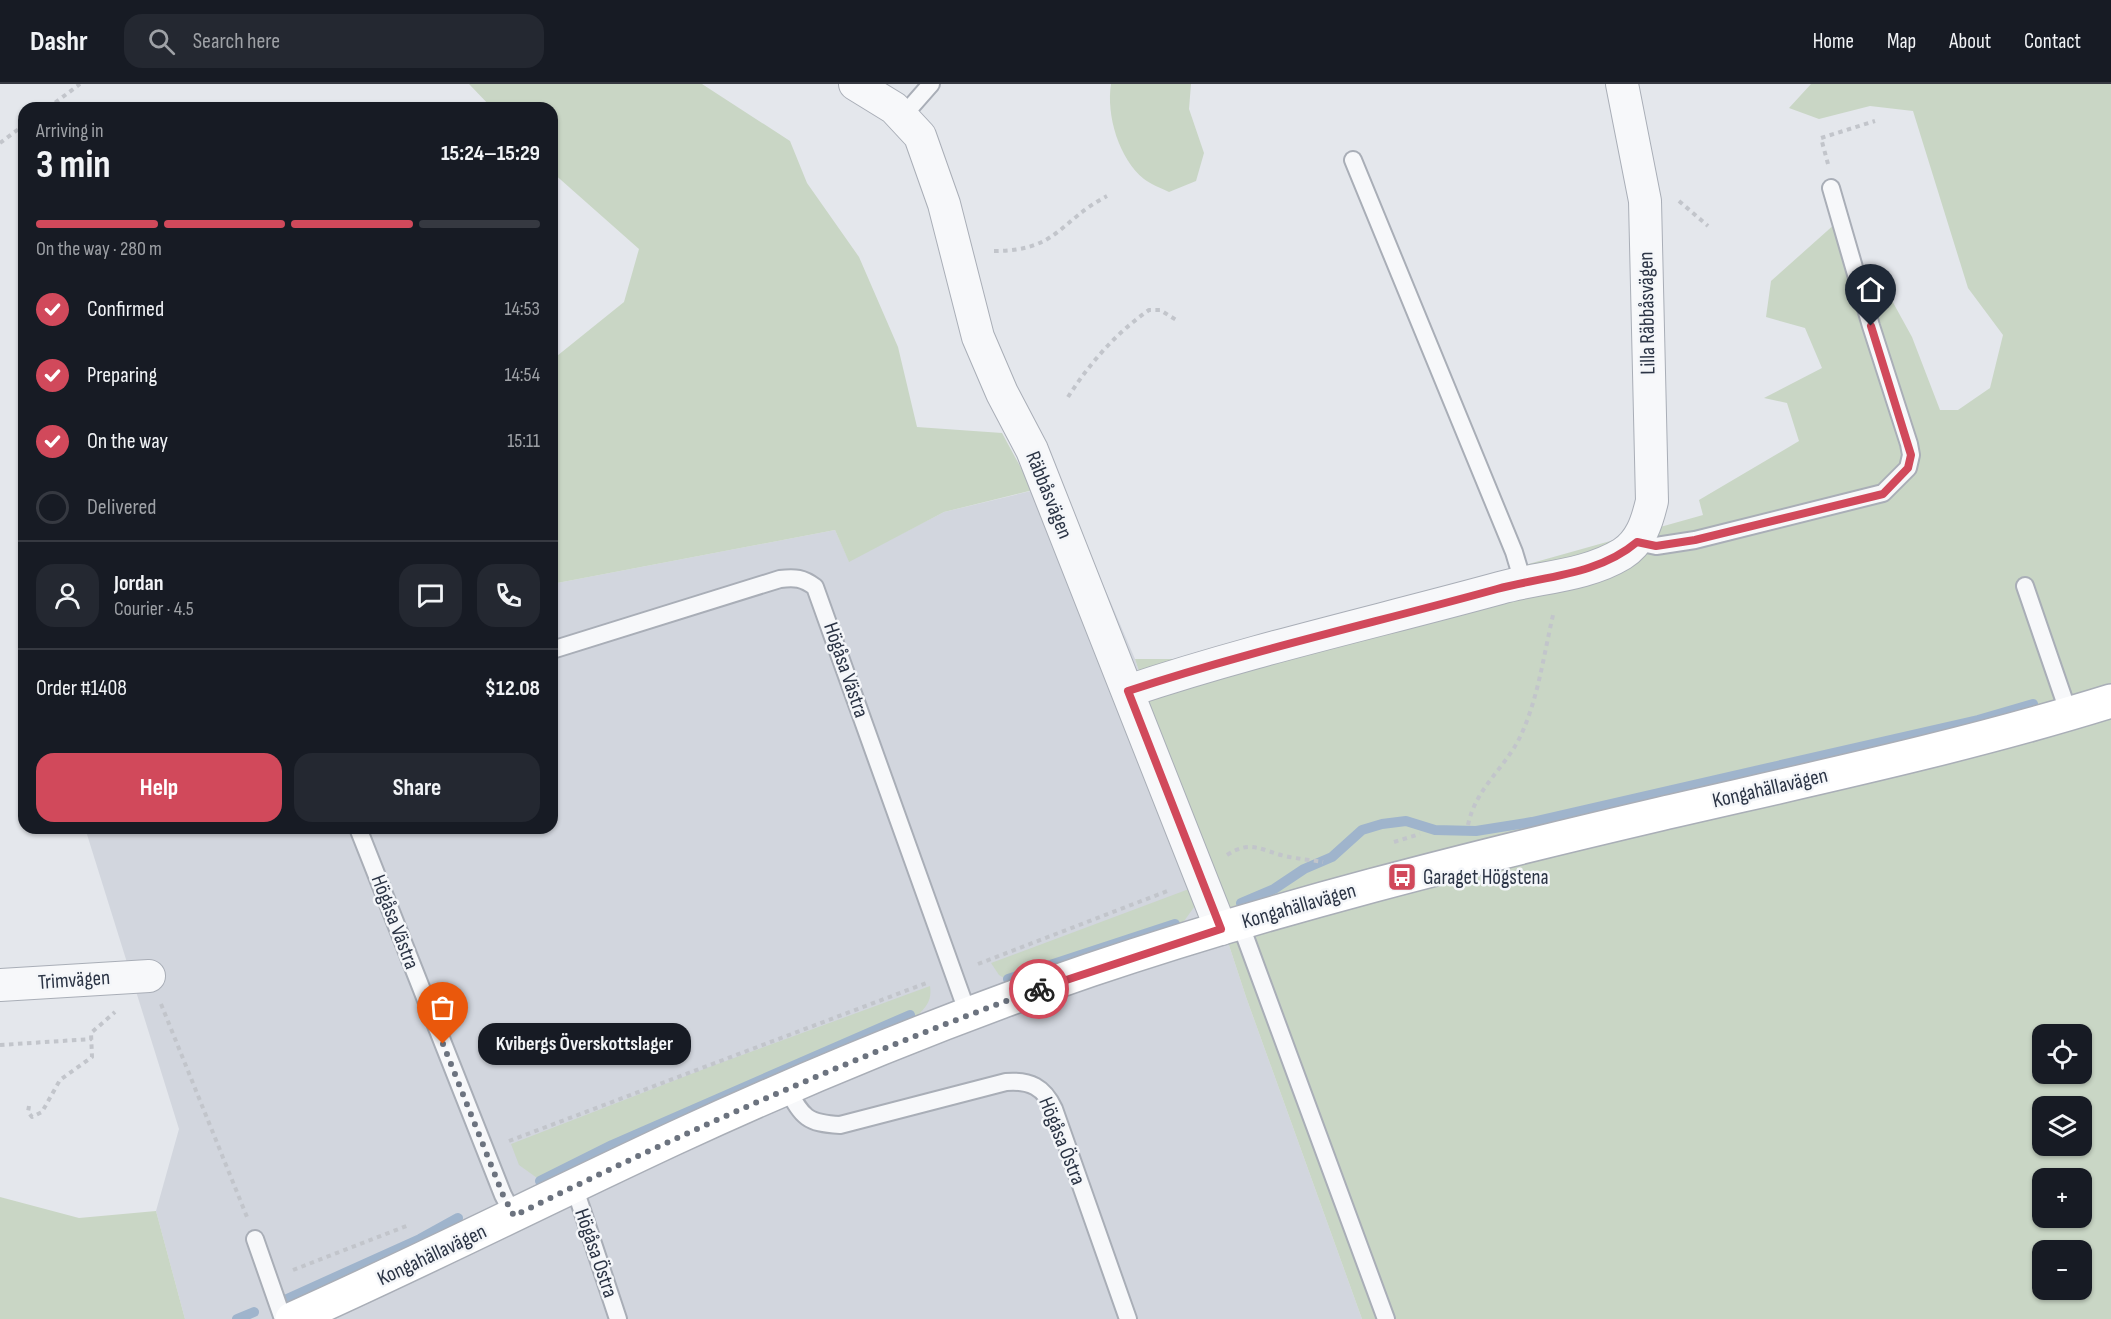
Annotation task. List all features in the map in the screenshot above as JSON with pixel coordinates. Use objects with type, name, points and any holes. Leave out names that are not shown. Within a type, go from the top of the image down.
[{"type":"street","name":"Räbbåsvägen","points":[[855,84],[875,95],[902,117],[920,136],[944,204],[978,337],[1002,393],[1032,450],[1201,875],[1230,926]]},
{"type":"street","name":"Lilla Räbbåsvägen","points":[[1622,84],[1645,201],[1652,501],[1647,522],[1637,542]]},
{"type":"street","points":[[1128,691],[1523,582],[1597,567],[1623,554],[1637,542]]},
{"type":"street","name":"Kongahällavägen","points":[[292,1319],[787,1089],[968,1014],[1090,970],[1230,926],[1446,866],[1976,739],[2111,701]]},
{"type":"street","name":"Trimvägen","points":[[0,986],[148,976]]},
{"type":"lane","points":[[902,117],[931,84]]},
{"type":"lane","points":[[1353,160],[1514,552],[1523,582]]},
{"type":"lane","points":[[1637,542],[1656,546],[1695,540],[1851,503],[1883,494],[1908,468],[1911,455],[1909,444],[1871,326],[1831,188]]},
{"type":"lane","name":"Högåsa Västra","points":[[558,648],[780,579],[794,577],[805,579],[815,587],[955,972],[968,1014]]},
{"type":"lane","points":[[2025,586],[2069,714]]},
{"type":"lane","name":"Högåsa Västra","points":[[360,834],[503,1195],[514,1216]]},
{"type":"lane","points":[[1230,926],[1386,1319]]},
{"type":"lane","name":"Högåsa Östra","points":[[787,1089],[802,1115],[822,1124],[840,1125],[1006,1082],[1021,1081],[1043,1090],[1054,1109],[1128,1319]]},
{"type":"lane","name":"Högåsa Östra","points":[[574,1186],[618,1319]]},
{"type":"lane","points":[[255,1239],[283,1319]]},
{"type":"path","points":[[56,102],[80,84]]},
{"type":"path","points":[[1831,188],[1831,176],[1821,138],[1875,121]]},
{"type":"path","points":[[0,143],[18,130]]},
{"type":"path","points":[[994,251],[1020,251],[1042,242],[1059,233],[1091,204],[1107,196]]},
{"type":"path","points":[[1068,397],[1080,378],[1119,334],[1145,312],[1154,308],[1178,321]]},
{"type":"path","points":[[1468,823],[1479,792],[1509,758],[1528,718],[1538,692],[1555,607],[1564,584],[1564,574]]},
{"type":"path","points":[[486,1150],[1190,882],[1230,853],[1250,846],[1283,856],[1332,863]]},
{"type":"path","points":[[148,976],[255,1239]]},
{"type":"path","points":[[29,1106],[28,1112],[32,1117],[42,1112],[60,1080],[92,1057],[91,1033],[115,1012]]},
{"type":"path","points":[[0,1045],[92,1039]]},
{"type":"path","points":[[270,1279],[419,1221]]},
{"type":"shaded area","points":[[1060,484],[1135,659],[1246,997],[1362,1319],[185,1319],[156,1211],[179,1129],[87,834],[558,834],[558,583],[835,530],[849,561],[944,512]]},
{"type":"green space","points":[[469,84],[702,84],[790,141],[807,183],[859,257],[898,347],[917,427],[1002,433],[1033,490],[944,512],[849,562],[835,530],[558,583],[558,355],[624,302],[639,249],[558,177],[558,102],[486,102]]},
{"type":"green space","points":[[1111,84],[1191,84],[1189,109],[1204,153],[1196,181],[1169,192],[1146,181],[1135,170],[1116,136],[1111,109]]},
{"type":"green space","points":[[1811,84],[2111,84],[2111,1319],[1362,1319],[1246,997],[1135,659],[1190,659],[1703,515],[1699,500],[1799,441],[1787,403],[1764,398],[1822,368],[1805,328],[1766,317],[1771,281],[1836,223],[1852,235],[1869,283],[1890,297],[1912,337],[1940,410],[1958,410],[1990,388],[2003,335],[1968,288],[1913,111],[1870,106],[1819,119],[1789,108]]},
{"type":"green space","points":[[1197,886],[1197,903],[1182,924],[1010,982],[999,975],[991,963]]},
{"type":"green space","points":[[930,986],[928,1002],[918,1015],[778,1073],[544,1183],[519,1165],[511,1144],[704,1069]]},
{"type":"green space","points":[[0,1197],[79,1218],[156,1211],[185,1319],[0,1319]]},
{"type":"waterway","points":[[1241,903],[1274,889],[1304,869],[1332,857],[1362,830],[1382,824],[1406,821],[1435,830],[1476,831],[1532,822],[1978,720],[2033,704]]},
{"type":"waterway","points":[[1008,979],[1175,924]]},
{"type":"waterway","points":[[540,1181],[612,1145],[910,1015]]},
{"type":"waterway","points":[[287,1299],[420,1239],[458,1218]]},
{"type":"waterway","points":[[237,1319],[254,1312]]},
{"type":"way so far","points":[[443,1044],[503,1195],[514,1216],[682,1135],[787,1089],[968,1014],[1039,989]]},
{"type":"place","name":"Garaget Högstena","points":[[1402,877]]},
{"type":"place","name":"Kvibergs Överskottslager","points":[[443,1044]]},
{"type":"route","points":[[1039,989],[1090,970],[1221,929],[1128,691],[1523,582],[1597,567],[1623,554],[1637,542],[1656,546],[1695,540],[1883,494],[1908,468],[1911,455],[1871,326]]}]
